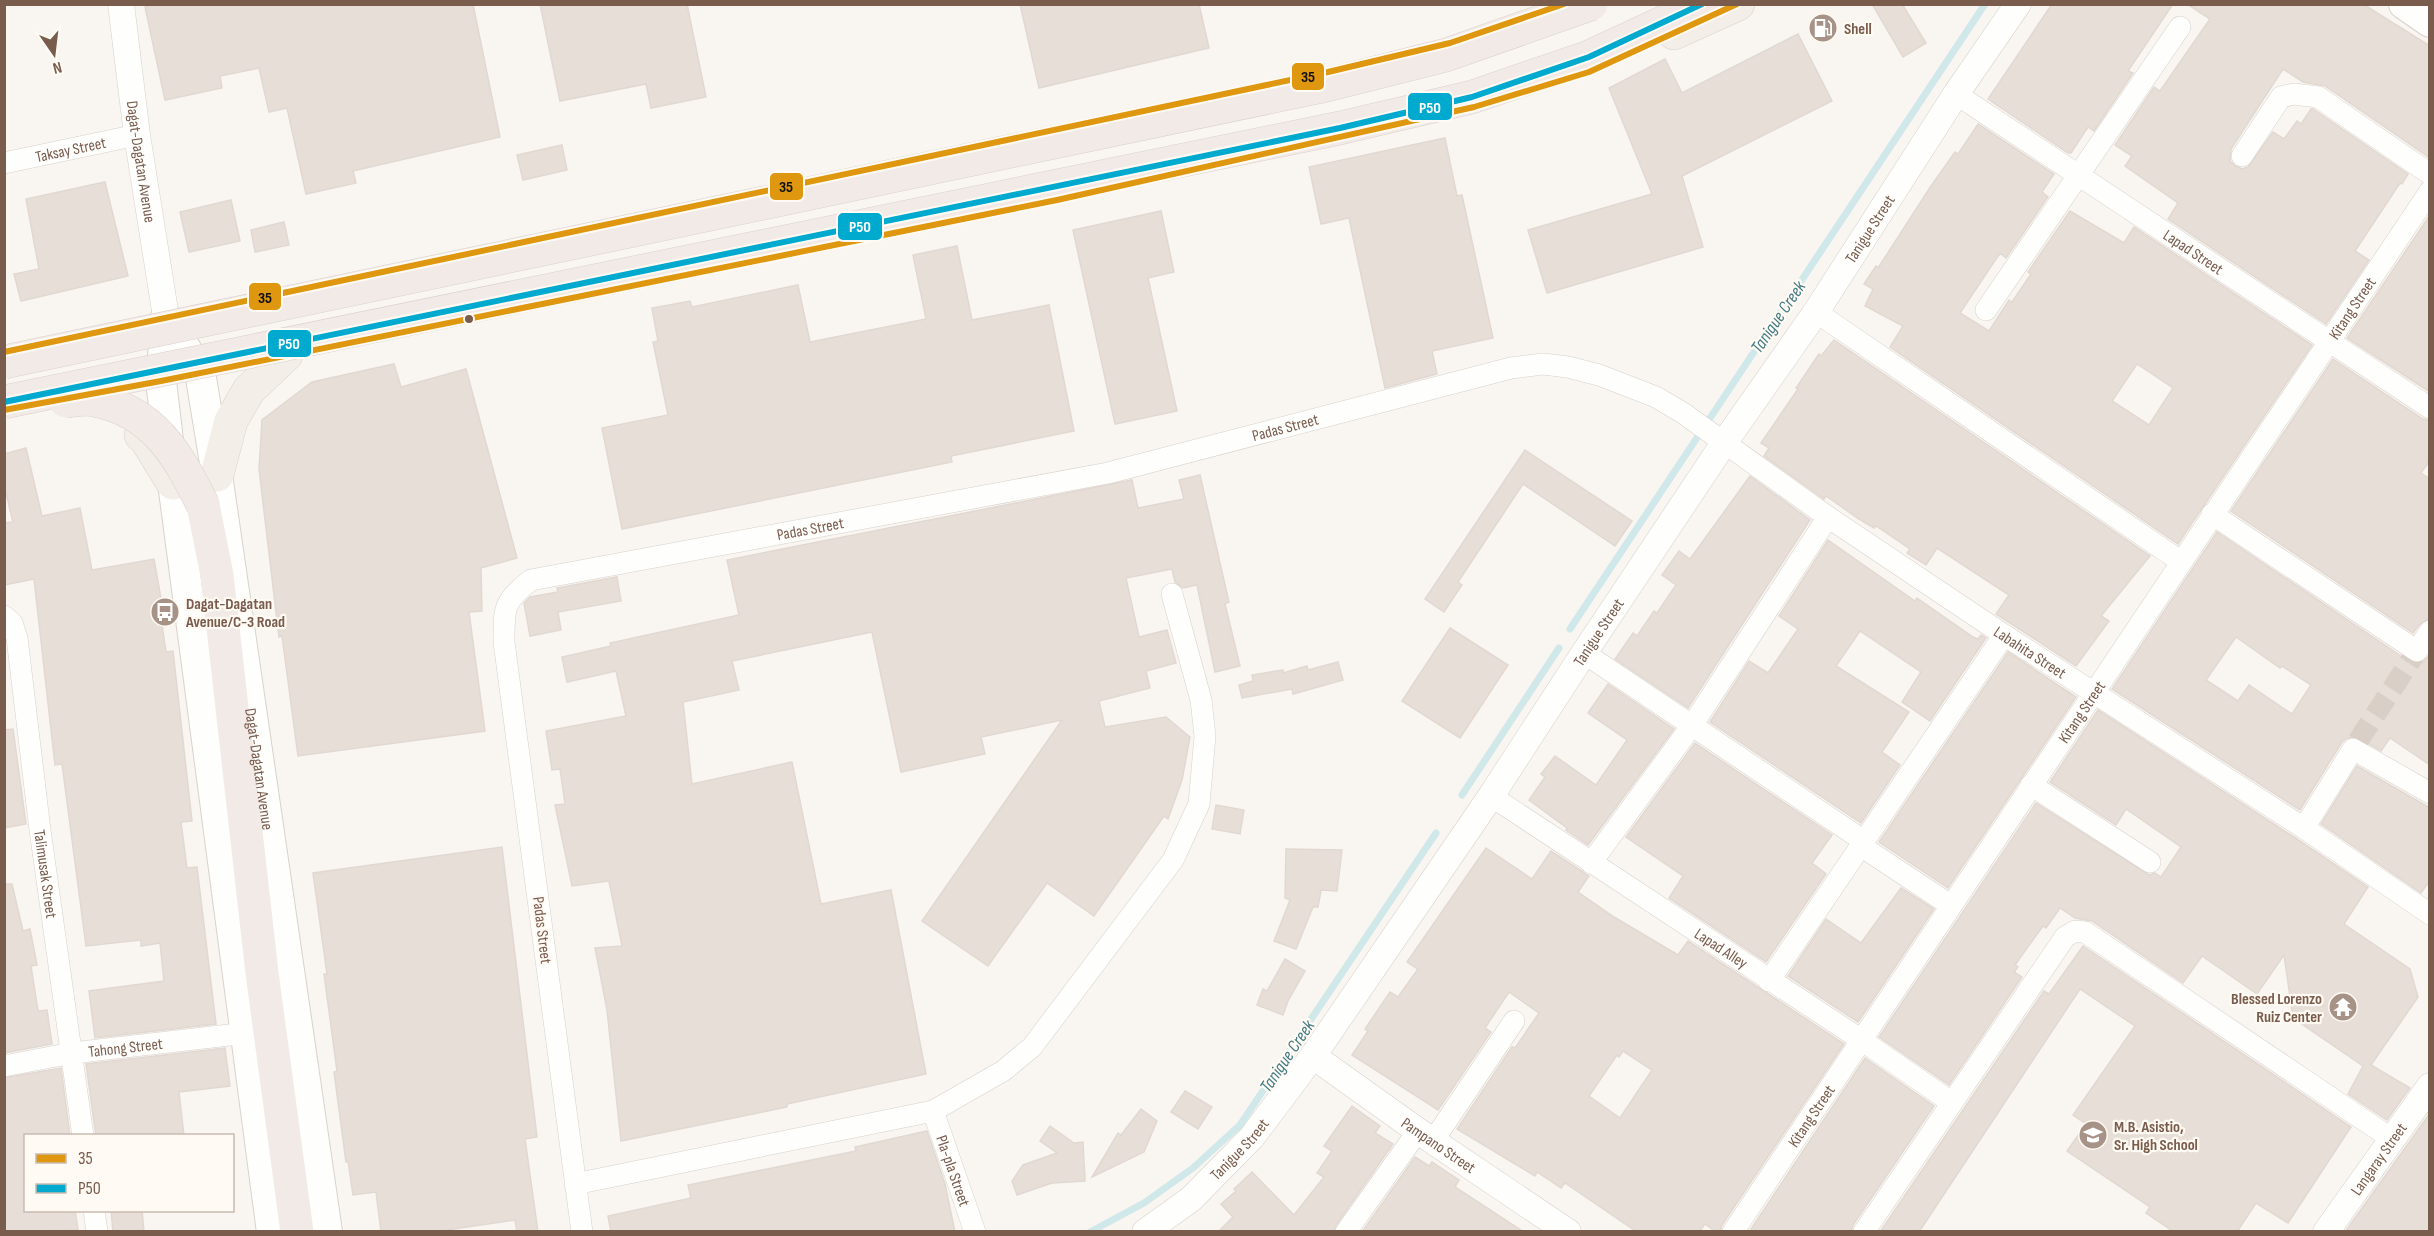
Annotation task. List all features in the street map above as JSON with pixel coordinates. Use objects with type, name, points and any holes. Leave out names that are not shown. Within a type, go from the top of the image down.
[{"type":"highway","points":[[4,362],[1327,85],[1446,55],[1591,4]]},
{"type":"highway","points":[[4,406],[1340,128],[1472,97],[1589,57],[1703,4]]},
{"type":"highway","points":[[4,406],[92,399],[126,409],[154,428],[183,464],[203,505],[217,575],[262,973],[297,1232]]},
{"type":"main road","points":[[4,352],[1328,72],[1450,44],[1565,4]]},
{"type":"main road","points":[[4,406],[161,381],[1057,200],[1474,107],[1589,72],[1738,4]]},
{"type":"main road","points":[[2404,4],[2430,22]]},
{"type":"main road","name":"Dagat-Dagatan Avenue","points":[[166,318],[200,372],[327,1232]]},
{"type":"main road","name":"Dagat-Dagatan Avenue","points":[[166,318],[161,381],[272,1232]]},
{"type":"main road","points":[[217,475],[231,421],[249,390],[286,355]]},
{"type":"main road","points":[[78,396],[112,412],[146,439],[173,483]]},
{"type":"street","name":"Dagat-Dagatan Avenue","points":[[121,4],[137,135],[166,318]]},
{"type":"street","name":"Tanigue Street","points":[[1145,1232],[1191,1199],[1252,1137],[1314,1056],[1491,796],[1584,653],[1718,438],[1816,312],[1956,94],[2018,4]]},
{"type":"street","points":[[1986,310],[2180,27]]},
{"type":"street","name":"Lapad Street","points":[[1956,94],[2327,343],[2430,408]]},
{"type":"street","points":[[2242,156],[2281,98],[2302,94],[2318,97],[2430,174]]},
{"type":"street","name":"Taksay Street","points":[[4,163],[137,135]]},
{"type":"street","name":"Kitang Street","points":[[1733,1232],[2180,561],[2430,191]]},
{"type":"street","points":[[1816,312],[2180,561]]},
{"type":"street","name":"Padas Street","points":[[582,1232],[504,642],[504,613],[514,593],[531,580],[1118,471],[1510,368],[1543,364],[1568,367],[1599,375],[1656,397],[1718,438]]},
{"type":"street","name":"Labahita Street","points":[[1718,438],[1828,517],[2004,635],[2304,828],[2430,914]]},
{"type":"street","points":[[2212,514],[2420,655],[2430,631]]},
{"type":"street","points":[[1591,863],[1693,724],[1828,517]]},
{"type":"street","points":[[575,1184],[933,1111],[1003,1071],[1032,1047],[1173,860],[1199,804],[1205,736],[1201,700],[1172,594]]},
{"type":"street","name":"Talimusak Street","points":[[4,616],[12,623],[17,638],[40,830],[83,1134]]},
{"type":"street","points":[[1769,981],[2004,635]]},
{"type":"street","points":[[1584,653],[1693,724],[1950,905]]},
{"type":"street","points":[[2304,828],[2355,745],[2430,793]]},
{"type":"street","points":[[2031,785],[2150,862]]},
{"type":"street","name":"Lapad Alley","points":[[1491,796],[1860,1039],[1951,1102]]},
{"type":"street","points":[[1864,1232],[1951,1102],[2070,932],[2081,931],[2392,1139]]},
{"type":"street","points":[[1346,1232],[1426,1136],[1514,1022]]},
{"type":"street","name":"Tahong Street","points":[[4,1066],[72,1053],[247,1033]]},
{"type":"street","name":"Pampano Street","points":[[1314,1056],[1426,1136],[1568,1232]]},
{"type":"street","name":"Langaray Street","points":[[2326,1232],[2430,1086]]},
{"type":"street","name":"Pla-pla Street","points":[[933,1111],[975,1232]]},
{"type":"street","points":[[94,1212],[97,1232]]},
{"type":"building","points":[[155,4],[473,4],[500,137],[353,171],[356,183],[306,194],[287,108],[269,112],[259,68],[220,76],[222,88],[165,100],[145,7]]},
{"type":"building","points":[[540,4],[687,4],[706,97],[651,108],[646,84],[560,101]]},
{"type":"building","points":[[1020,4],[1199,4],[1209,48],[1039,88]]},
{"type":"building","points":[[1872,4],[1902,4],[1926,43],[1903,57]]},
{"type":"building","points":[[2052,4],[2173,4],[2128,71],[2133,73],[2094,131],[2088,127],[2071,153],[1988,99]]},
{"type":"building","points":[[2187,4],[2363,4],[2430,46],[2430,158],[2325,86],[2303,82],[2283,69],[2231,149],[2230,161],[2242,169],[2248,167],[2273,132],[2284,139],[2297,121],[2301,124],[2313,109],[2408,174],[2355,251],[2369,260],[2326,324],[2168,219],[2178,203],[2125,166],[2132,156],[2115,145],[2154,87],[2160,91],[2210,19]]},
{"type":"building","points":[[1798,34],[1832,101],[1682,176],[1703,247],[1547,293],[1528,230],[1652,194],[1609,88],[1665,59],[1682,93]]},
{"type":"building","points":[[1978,124],[2054,174],[2042,192],[2048,197],[2006,258],[2001,254],[1998,256],[1960,313],[1989,331],[2009,300],[2012,302],[2031,274],[2028,272],[2070,211],[2124,243],[2134,227],[2312,345],[2178,544],[1890,347],[1903,326],[1865,306],[1873,289],[1864,284],[1876,266],[1878,268],[1955,152],[1958,154]],"holes":[[[2137,364],[2173,388],[2149,425],[2112,401]]]},
{"type":"building","points":[[1445,138],[1457,196],[1462,195],[1493,338],[1432,351],[1437,374],[1385,388],[1349,218],[1321,224],[1309,167]]},
{"type":"building","points":[[562,145],[567,170],[523,180],[517,155]]},
{"type":"building","points":[[105,182],[128,276],[21,301],[14,274],[39,269],[26,199]]},
{"type":"building","points":[[231,200],[240,241],[189,252],[180,212]]},
{"type":"building","points":[[1161,211],[1174,272],[1148,278],[1177,411],[1115,424],[1073,230]]},
{"type":"building","points":[[2430,215],[2430,392],[2347,338]]},
{"type":"building","points":[[284,222],[289,245],[255,252],[251,230]]},
{"type":"building","points":[[957,246],[972,320],[1049,305],[1074,431],[951,456],[952,462],[622,529],[602,428],[668,415],[653,342],[658,341],[652,308],[690,301],[692,307],[798,285],[810,342],[926,319],[913,255]]},
{"type":"building","points":[[1834,340],[2150,556],[2101,616],[2109,621],[2076,666],[1996,614],[2009,595],[1937,548],[1926,565],[1907,553],[1910,549],[1876,526],[1874,528],[1859,519],[1826,496],[1824,499],[1764,456],[1769,448],[1761,443],[1819,354],[1821,356]]},
{"type":"building","points":[[2333,359],[2423,419],[2430,421],[2430,460],[2421,473],[2430,479],[2430,618],[2420,624],[2413,633],[2231,511]]},
{"type":"building","points":[[394,364],[401,387],[466,369],[517,558],[481,568],[482,611],[469,612],[485,731],[298,756],[282,636],[279,637],[259,469],[262,420],[312,382]]},
{"type":"building","points":[[26,448],[42,516],[80,508],[92,570],[154,559],[162,604],[159,604],[166,652],[173,651],[192,821],[181,822],[187,868],[197,867],[216,1024],[95,1038],[89,991],[164,981],[160,943],[141,946],[141,940],[86,946],[62,764],[55,765],[34,579],[4,585],[4,523],[13,522],[4,485],[4,454]]},
{"type":"building","points":[[1525,450],[1632,521],[1615,546],[1523,484],[1458,582],[1462,585],[1444,612],[1425,599]]},
{"type":"building","points":[[1200,475],[1229,602],[1225,604],[1240,666],[1215,672],[1197,585],[1183,588],[1175,582],[1172,569],[1126,578],[1139,637],[1167,630],[1176,663],[1146,671],[1150,688],[1099,701],[1105,727],[1166,717],[1190,737],[1182,780],[1168,819],[1164,816],[1094,916],[1047,883],[988,966],[922,921],[1062,720],[981,737],[985,754],[901,772],[872,632],[732,661],[739,690],[683,702],[692,784],[792,762],[821,904],[891,890],[926,1074],[787,1104],[787,1107],[621,1141],[607,1010],[595,948],[622,946],[609,881],[572,886],[555,805],[565,804],[560,769],[552,770],[546,731],[626,716],[616,671],[567,682],[562,657],[611,646],[610,643],[739,615],[727,560],[1132,480],[1138,508],[1184,499],[1179,480]]},
{"type":"building","points":[[1750,476],[1810,520],[1688,708],[1615,659],[1633,633],[1637,636],[1654,611],[1657,613],[1676,585],[1662,575],[1679,551],[1690,559]]},
{"type":"building","points":[[2217,532],[2410,662],[2422,663],[2430,655],[2430,765],[2390,738],[2381,751],[2359,738],[2347,738],[2342,742],[2300,810],[2112,689]],"holes":[[[2236,637],[2280,668],[2282,666],[2311,685],[2292,714],[2249,685],[2238,701],[2206,680]]]},
{"type":"building","points":[[1828,540],[1915,601],[1917,598],[1973,637],[1978,639],[1981,635],[1986,638],[1930,721],[1902,702],[1921,672],[1860,631],[1836,666],[1909,712],[1882,752],[1900,765],[1861,823],[1710,722],[1749,661],[1768,673],[1798,629],[1779,616]]},
{"type":"building","points":[[617,577],[621,601],[558,612],[561,630],[530,636],[524,603],[530,597],[558,592],[557,588]]},
{"type":"building","points":[[1450,628],[1508,665],[1460,738],[1402,701]]},
{"type":"building","points":[[2008,652],[2076,697],[1948,888],[1879,842]]},
{"type":"building","points":[[1338,662],[1343,680],[1293,694],[1292,689],[1242,698],[1239,685],[1253,681],[1252,675],[1283,670],[1283,673],[1307,666],[1308,670]]},
{"type":"building","points":[[1608,684],[1674,729],[1588,845],[1529,800],[1545,777],[1541,774],[1555,756],[1596,785],[1627,740],[1588,713]]},
{"type":"building","points":[[2098,710],[2368,887],[2344,924],[2410,969],[2418,997],[2371,1065],[2410,1088],[2387,1120],[2348,1094],[2363,1066],[2293,1018],[2284,955],[2257,994],[2202,956],[2183,983],[2092,921],[2075,918],[2060,908],[2046,928],[2043,926],[2015,965],[2018,967],[2014,972],[2022,977],[1949,1085],[1879,1037],[2036,803],[2149,875],[2155,873],[2161,877],[2181,847],[2126,809],[2116,825],[2050,782]]},
{"type":"building","points":[[13,729],[26,824],[4,828],[4,730]]},
{"type":"building","points":[[1695,743],[1832,835],[1812,863],[1826,874],[1766,962],[1669,898],[1683,876],[1626,837]]},
{"type":"building","points":[[2357,766],[2430,808],[2430,880],[2421,893],[2321,824]]},
{"type":"building","points":[[1216,805],[1244,810],[1240,834],[1212,829]]},
{"type":"building","points":[[502,847],[537,1137],[525,1139],[538,1232],[517,1232],[515,1220],[433,1232],[381,1232],[376,1192],[353,1195],[348,1161],[346,1162],[324,974],[327,974],[313,873]]},
{"type":"building","points":[[1486,848],[1532,879],[1551,851],[1589,876],[1578,892],[1614,917],[1678,955],[1688,941],[1844,1044],[1722,1225],[1720,1232],[1716,1232],[1705,1224],[1699,1232],[1637,1232],[1565,1183],[1561,1188],[1537,1172],[1535,1176],[1457,1129],[1512,1047],[1515,1048],[1539,1013],[1509,992],[1485,1028],[1491,1032],[1438,1110],[1352,1055],[1368,1031],[1365,1029],[1390,992],[1398,997],[1418,969],[1407,962]],"holes":[[[1623,1051],[1652,1070],[1620,1118],[1589,1096],[1617,1055],[1619,1057]]]},
{"type":"building","points":[[1286,849],[1342,850],[1337,891],[1321,890],[1318,907],[1313,907],[1296,949],[1274,941],[1290,900],[1285,898]]},
{"type":"building","points":[[4,884],[12,884],[23,931],[30,929],[37,965],[31,966],[38,1011],[47,1010],[52,1044],[4,1053]]},
{"type":"building","points":[[1901,888],[1934,909],[1858,1022],[1788,976],[1826,919],[1861,943]]},
{"type":"building","points":[[2083,946],[2351,1127],[2288,1223],[2256,1203],[2237,1232],[2174,1232],[2146,1213],[2150,1207],[2067,1151],[2086,1124],[2073,1115],[2135,1026],[2080,989],[1919,1232],[1880,1232],[2044,991],[2049,994]]},
{"type":"building","points":[[1285,959],[1305,971],[1283,1015],[1257,1005],[1263,989],[1267,991]]},
{"type":"building","points":[[225,1048],[230,1086],[179,1092],[184,1134],[96,1134],[86,1064]]},
{"type":"building","points":[[1865,1058],[1934,1106],[1853,1225],[1851,1232],[1749,1232]]},
{"type":"building","points":[[61,1068],[70,1134],[24,1134],[24,1212],[75,1212],[78,1230],[4,1232],[4,1078]]},
{"type":"building","points":[[1185,1091],[1212,1107],[1198,1129],[1171,1112]]},
{"type":"building","points":[[1352,1106],[1380,1126],[1375,1133],[1393,1144],[1333,1232],[1218,1232],[1233,1217],[1221,1204],[1252,1172],[1294,1215],[1324,1177],[1317,1173],[1332,1151],[1324,1146]]},
{"type":"building","points":[[1141,1109],[1157,1121],[1144,1152],[1092,1177],[1118,1133],[1121,1135]]},
{"type":"building","points":[[2430,1113],[2430,1232],[2345,1232]]},
{"type":"building","points":[[1050,1126],[1074,1143],[1083,1142],[1085,1181],[1052,1183],[1017,1195],[1012,1181],[1023,1165],[1057,1153],[1040,1141]]},
{"type":"building","points":[[927,1131],[945,1184],[955,1232],[611,1232],[608,1216],[691,1198],[688,1185],[856,1151],[855,1147]]},
{"type":"building","points":[[1415,1157],[1429,1166],[1432,1162],[1459,1180],[1455,1187],[1524,1232],[1362,1232]]},
{"type":"building","points":[[111,1212],[142,1212],[144,1232],[113,1232]]},
{"type":"waterway","name":"Tanigue Creek","points":[[1570,629],[1985,4]]},
{"type":"waterway","name":"Tanigue Creek","points":[[1462,795],[1559,648]]},
{"type":"waterway","name":"Tanigue Creek","points":[[1090,1232],[1144,1203],[1193,1168],[1240,1125],[1436,833]]},
{"type":"tunnel","points":[[2358,741],[2415,654]]},
{"type":"transit line","name":"35","points":[[4,352],[1328,72],[1450,43],[1564,4]]},
{"type":"transit line","name":"P50","points":[[4,402],[1340,128],[1472,97],[1589,57],[1702,4]]},
{"type":"transit line","name":"35","points":[[4,410],[161,381],[1057,200],[1474,107],[1589,72],[1737,4]]},
{"type":"place","name":"Shell","points":[[1823,28]]},
{"type":"place","name":"Dagat-Dagatan Avenue/C-3 Road","points":[[165,612]]},
{"type":"place","name":"Blessed Lorenzo Ruiz Center","points":[[2343,1007]]},
{"type":"place","name":"M.B. Asistio, Sr. High School","points":[[2093,1135]]}]
